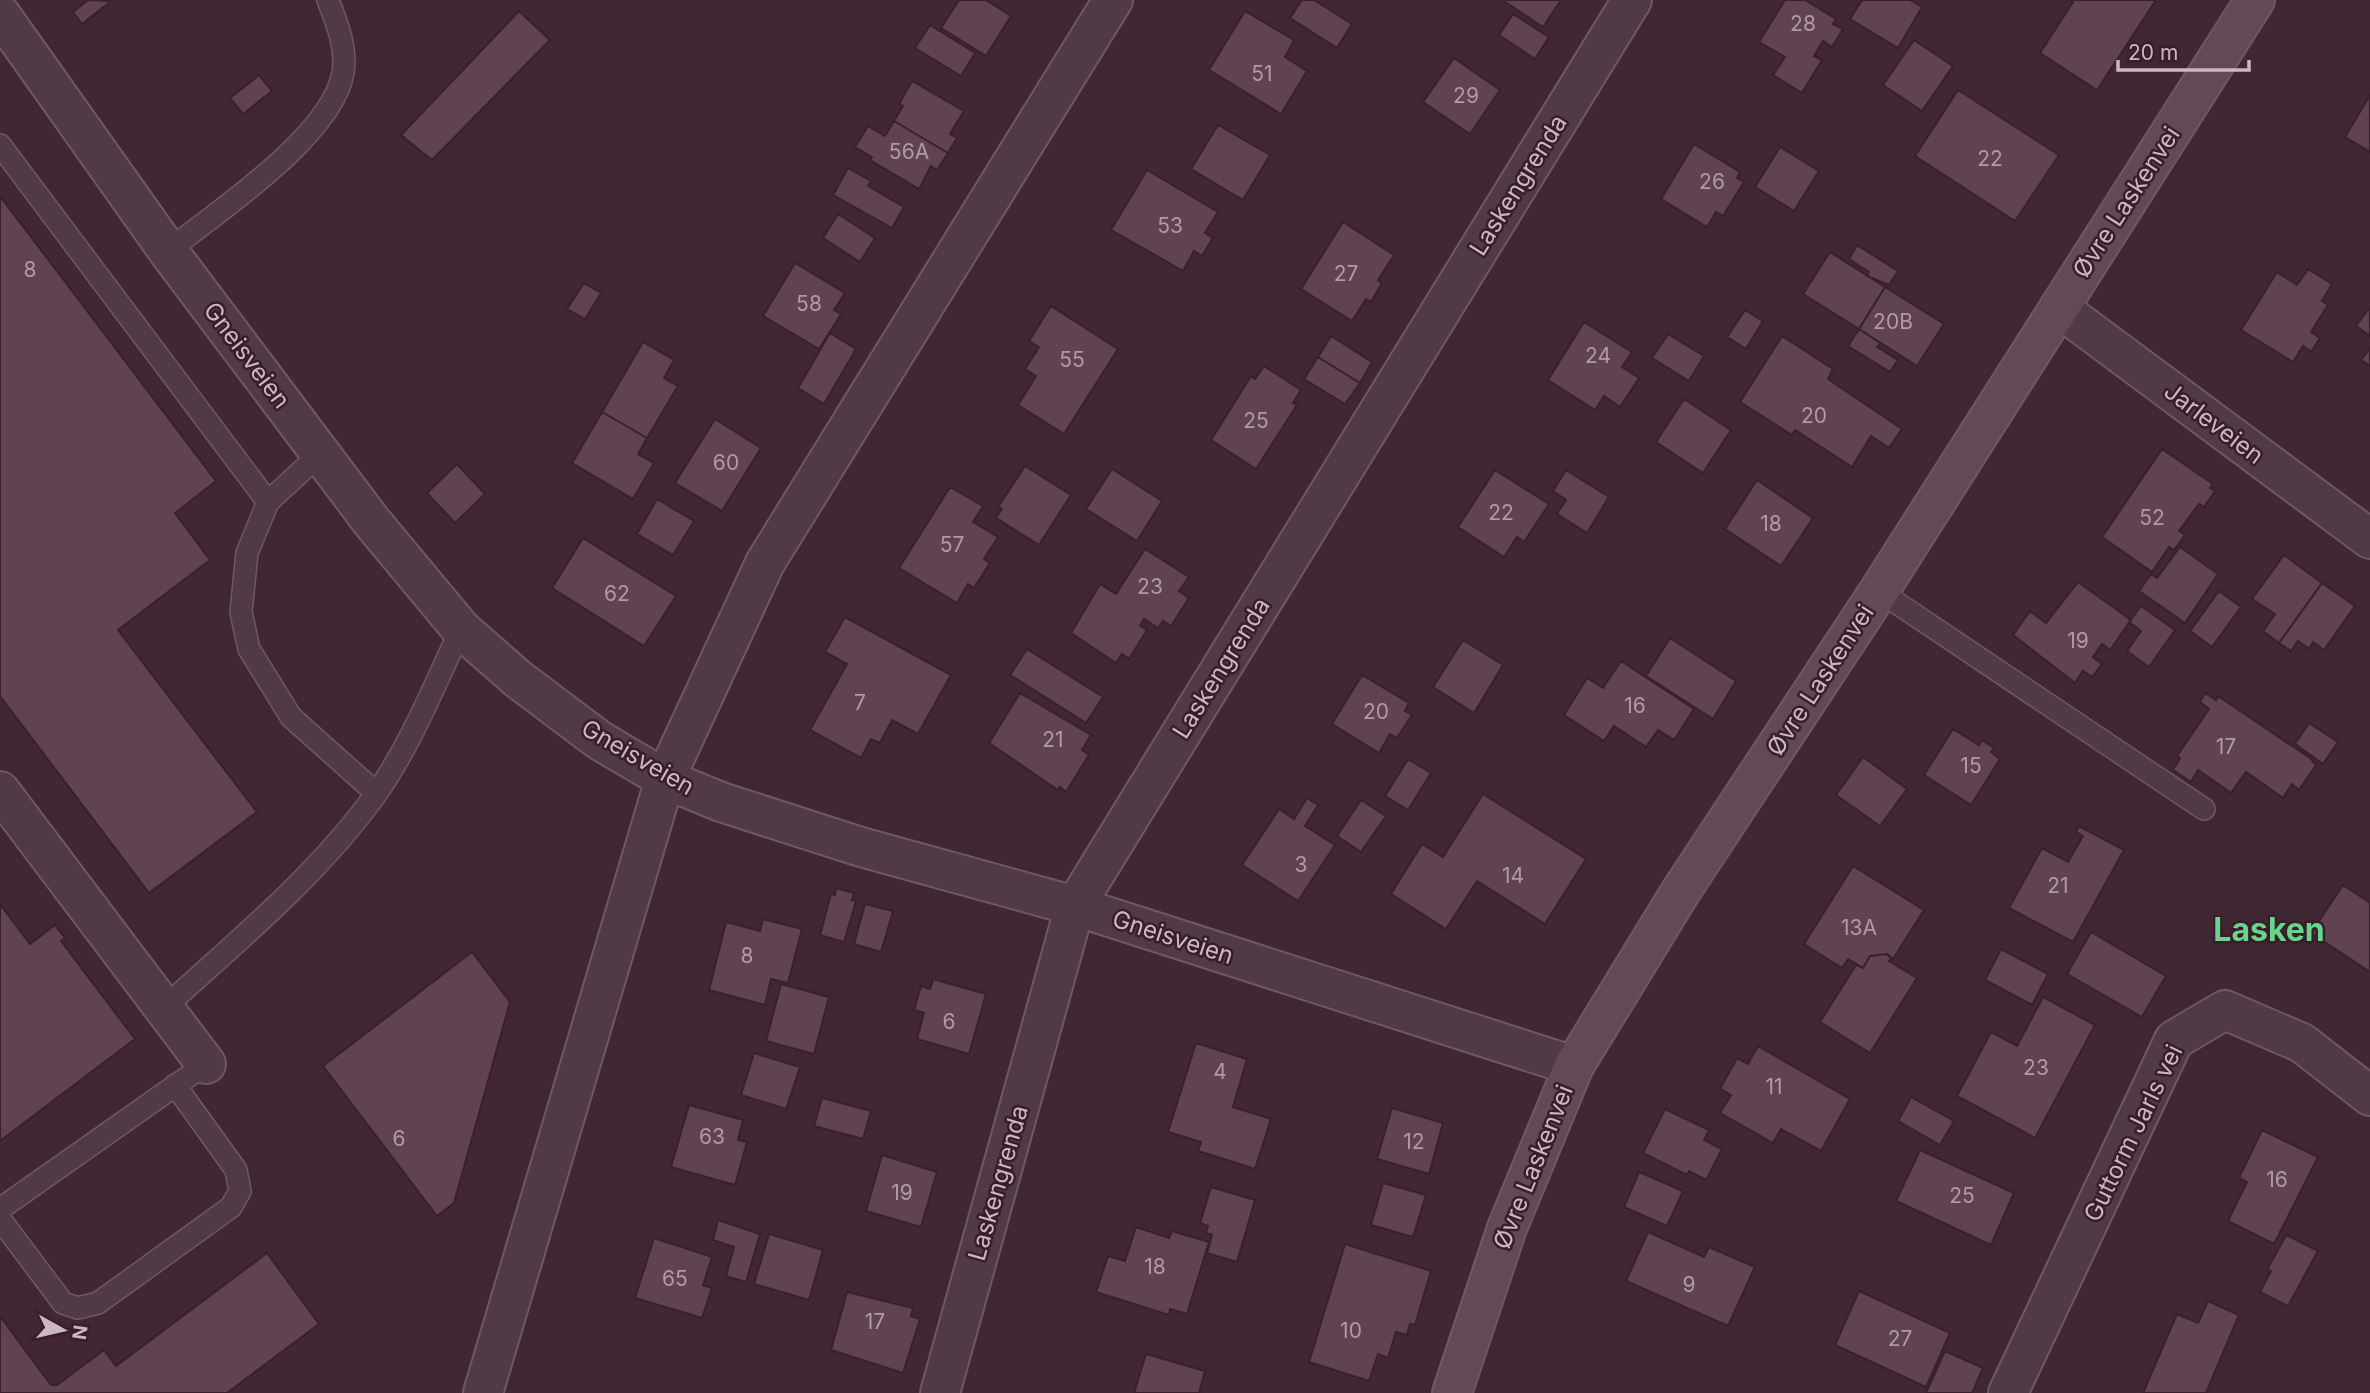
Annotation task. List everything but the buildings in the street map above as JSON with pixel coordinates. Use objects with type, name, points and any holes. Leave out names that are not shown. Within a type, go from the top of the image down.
[{"type":"street","points":[[483,1393],[665,779],[765,563],[1113,0]]},
{"type":"street","name":"Laskengrenda","points":[[940,1393],[1075,906],[1632,0]]},
{"type":"street","name":"Øvre Laskenvei","points":[[1452,1393],[1507,1228],[1574,1066],[1681,891],[1879,591],[2255,0]]},
{"type":"street","name":"Gneisveien","points":[[0,14],[168,251],[372,522],[461,629],[518,679],[600,740],[665,779],[721,802],[861,847],[1075,906],[1574,1066]]},
{"type":"street","name":"Jarleveien","points":[[2059,307],[2370,539]]},
{"type":"street","points":[[0,791],[206,1064]]},
{"type":"street","name":"Guttorm Jarls vei","points":[[2008,1393],[2174,1040],[2225,1010],[2302,1043],[2370,1096]]},
{"type":"lane","points":[[168,251],[291,152],[328,110],[343,73],[341,32],[328,0]]},
{"type":"lane","points":[[0,145],[268,502]]},
{"type":"lane","points":[[321,453],[268,502],[247,553],[241,612],[248,649],[291,717],[376,793]]},
{"type":"lane","points":[[1879,591],[2204,809]]},
{"type":"lane","points":[[163,1009],[310,874],[376,793],[424,708],[461,629]]},
{"type":"lane","points":[[0,1209],[206,1064]]},
{"type":"lane","points":[[0,1219],[63,1303],[78,1308],[99,1303],[230,1207],[240,1191],[236,1170],[175,1085]]},
{"type":"district","name":"Lasken","points":[[2269,929]]}]
